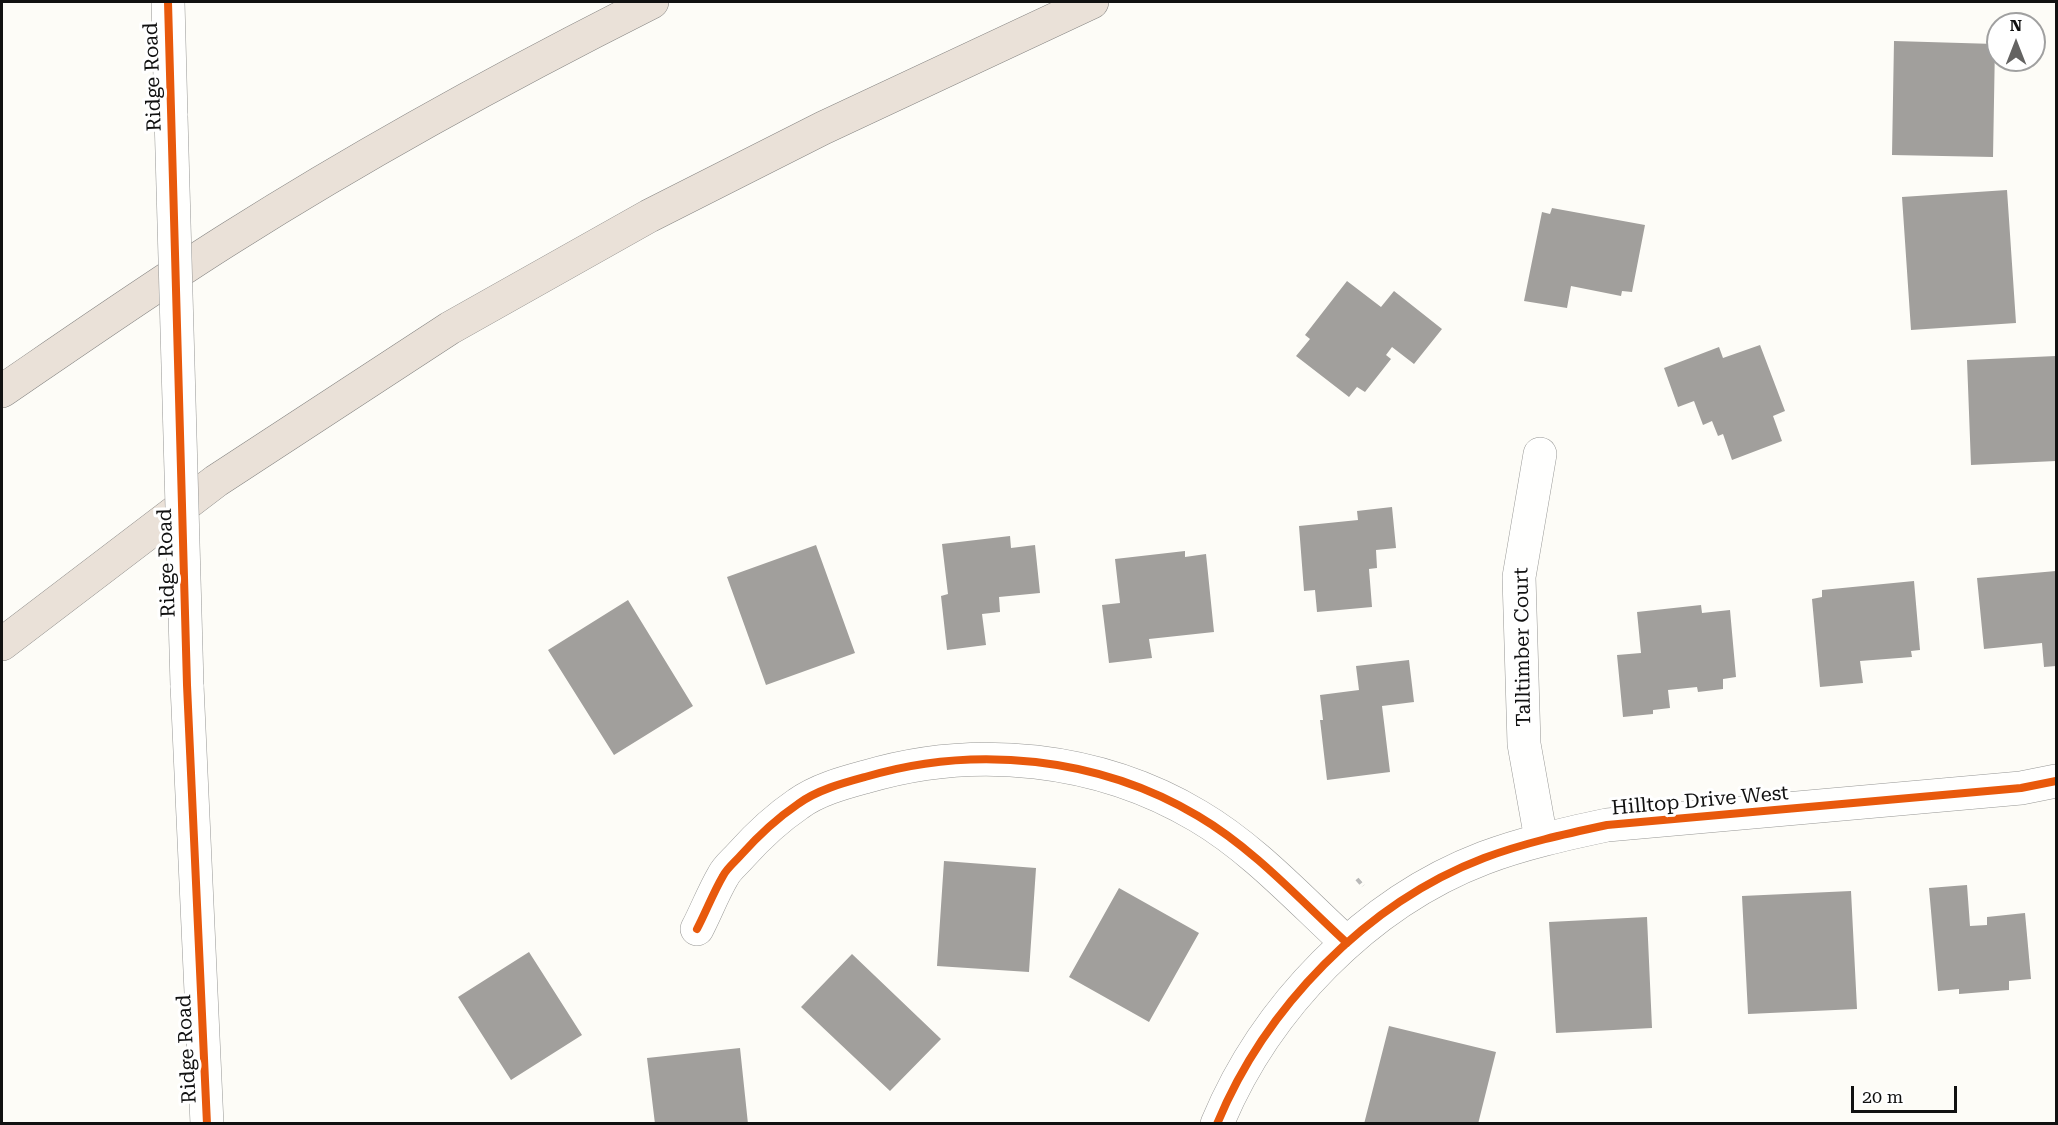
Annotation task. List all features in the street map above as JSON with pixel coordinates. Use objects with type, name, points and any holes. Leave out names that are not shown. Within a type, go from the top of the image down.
[{"type":"highway","points":[[2,391],[234,236],[362,159],[535,61],[652,2]]},
{"type":"highway","points":[[2,644],[216,481],[450,328],[649,216],[823,128],[1092,2]]},
{"type":"street","name":"Ridge Road","points":[[168,2],[187,685],[207,1124]]},
{"type":"street","name":"Talltimber Court","points":[[1540,454],[1519,577],[1524,744],[1541,839]]},
{"type":"street","points":[[697,929],[724,873],[767,827],[800,802],[836,785],[885,770],[935,762],[978,759],[1016,760],[1092,772],[1167,800],[1199,817],[1249,852],[1347,943]]},
{"type":"street","name":"Hilltop Drive West","points":[[1217,1124],[1245,1064],[1305,982],[1347,943],[1391,908],[1442,878],[1483,859],[1541,839],[1607,825],[2021,788],[2056,781]]},
{"type":"building","points":[[1894,41],[1986,44],[1986,72],[1995,72],[1993,157],[1892,155]]},
{"type":"building","points":[[2007,190],[2016,323],[1911,330],[1902,197]]},
{"type":"building","points":[[1552,208],[1645,225],[1632,292],[1622,291],[1621,296],[1571,286],[1567,308],[1524,301],[1542,212],[1550,214]]},
{"type":"building","points":[[1347,281],[1381,307],[1394,291],[1442,329],[1414,364],[1392,347],[1386,355],[1391,359],[1365,392],[1357,387],[1349,397],[1296,356],[1310,339],[1305,335]]},
{"type":"building","points":[[1760,345],[1785,411],[1773,416],[1782,441],[1732,460],[1723,434],[1718,436],[1712,421],[1703,425],[1694,401],[1678,407],[1664,368],[1719,347],[1723,358]]},
{"type":"building","points":[[2056,356],[2056,461],[1971,465],[1967,360]]},
{"type":"building","points":[[1392,507],[1396,548],[1376,550],[1377,568],[1369,569],[1372,607],[1317,612],[1315,590],[1304,591],[1299,526],[1358,520],[1357,511]]},
{"type":"building","points":[[1010,536],[1011,548],[1035,545],[1040,593],[999,597],[1000,612],[982,614],[986,645],[947,650],[941,596],[948,594],[942,544]]},
{"type":"building","points":[[816,545],[855,653],[766,685],[727,577]]},
{"type":"building","points":[[1185,551],[1185,557],[1206,554],[1214,632],[1149,639],[1152,658],[1109,663],[1102,605],[1120,603],[1115,559]]},
{"type":"building","points":[[2056,571],[2056,666],[2044,667],[2042,643],[1984,649],[1977,578]]},
{"type":"building","points":[[1914,581],[1920,650],[1911,651],[1912,657],[1860,661],[1863,683],[1820,687],[1812,599],[1822,597],[1822,590]]},
{"type":"building","points":[[628,600],[693,706],[614,755],[548,650]]},
{"type":"building","points":[[1701,605],[1702,613],[1730,610],[1736,677],[1723,679],[1723,689],[1698,692],[1697,687],[1668,690],[1670,708],[1653,710],[1653,714],[1623,717],[1617,655],[1641,653],[1637,612]]},
{"type":"building","points":[[1409,660],[1414,702],[1382,706],[1390,772],[1327,780],[1320,720],[1323,720],[1320,695],[1359,690],[1356,666]]},
{"type":"building","points":[[944,861],[1036,868],[1029,972],[937,966]]},
{"type":"building","points":[[1967,885],[1970,926],[1987,925],[1987,917],[2025,913],[2031,979],[2009,981],[2009,990],[1959,994],[1959,989],[1938,991],[1929,888]]},
{"type":"building","points":[[1119,888],[1199,933],[1149,1022],[1069,977]]},
{"type":"building","points":[[1851,891],[1857,1009],[1748,1014],[1742,896]]},
{"type":"building","points":[[1647,917],[1652,1028],[1556,1033],[1549,922]]},
{"type":"building","points":[[529,952],[582,1035],[511,1080],[458,997]]},
{"type":"building","points":[[852,954],[941,1039],[890,1091],[801,1007]]},
{"type":"building","points":[[1389,1026],[1496,1052],[1478,1124],[1364,1124]]},
{"type":"building","points":[[740,1048],[748,1124],[655,1124],[647,1058]]},
{"type":"cycle path","points":[[168,2],[187,685],[207,1124]]},
{"type":"cycle path","points":[[697,929],[727,870],[768,828],[805,799],[839,784],[907,767],[950,761],[993,759],[1036,762],[1078,769],[1120,780],[1160,796],[1219,829],[1276,875],[1347,943]]},
{"type":"cycle path","points":[[1217,1124],[1237,1081],[1262,1040],[1291,1001],[1324,964],[1360,931],[1399,902],[1441,878],[1484,858],[1529,843],[1607,825],[2021,788],[2056,781]]}]
